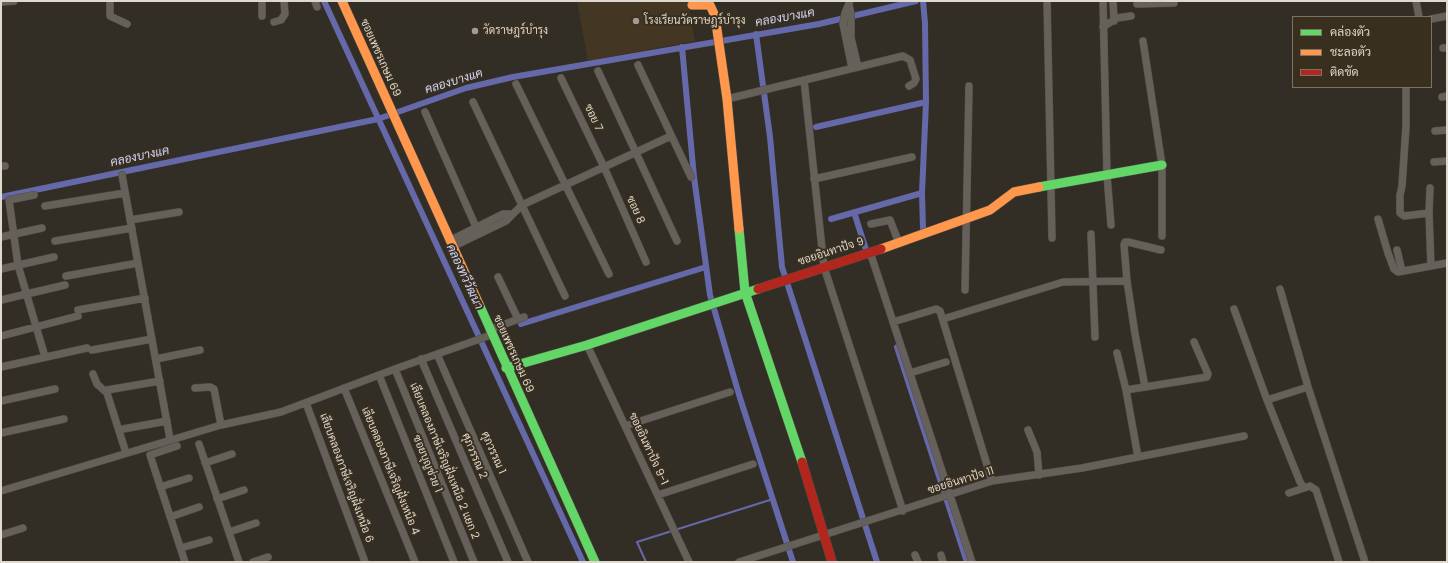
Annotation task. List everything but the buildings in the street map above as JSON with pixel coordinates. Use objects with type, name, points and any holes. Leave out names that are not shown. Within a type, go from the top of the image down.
[{"type":"street","points":[[1,2],[14,1]]},
{"type":"street","points":[[110,1],[110,16],[127,24]]},
{"type":"street","points":[[262,1],[262,16]]},
{"type":"street","points":[[274,22],[281,20],[285,14],[284,1]]},
{"type":"street","name":"ซอยเพชรเกษม 69","points":[[342,1],[489,334],[595,562]]},
{"type":"street","points":[[1047,1],[1052,238]]},
{"type":"street","points":[[1103,1],[1107,175],[1111,225]]},
{"type":"street","points":[[1113,1],[1114,21]]},
{"type":"street","points":[[1416,1],[1420,16]]},
{"type":"street","points":[[849,3],[847,24],[848,38],[855,68]]},
{"type":"street","points":[[1137,5],[1174,3]]},
{"type":"street","points":[[692,5],[710,5],[715,16],[727,99],[746,292],[794,436],[832,562]]},
{"type":"street","points":[[1103,28],[1121,17],[1131,16]]},
{"type":"street","points":[[1432,19],[1447,16]]},
{"type":"street","points":[[1143,41],[1162,165],[1162,236]]},
{"type":"street","points":[[727,99],[902,56],[906,56],[910,60],[916,79],[914,83],[909,86]]},
{"type":"street","points":[[638,65],[691,177]]},
{"type":"street","points":[[598,71],[637,152],[677,241]]},
{"type":"street","name":"ซอย 7","points":[[561,78],[604,167]]},
{"type":"street","points":[[804,80],[824,267],[903,511]]},
{"type":"street","points":[[516,84],[609,274]]},
{"type":"street","points":[[965,290],[969,86]]},
{"type":"street","points":[[1406,88],[1406,126],[1402,186],[1400,195],[1400,213],[1404,216],[1429,213]]},
{"type":"street","points":[[473,102],[565,296]]},
{"type":"street","points":[[425,112],[476,227]]},
{"type":"street","points":[[1435,131],[1447,130]]},
{"type":"street","points":[[450,244],[506,222],[522,204],[671,136]]},
{"type":"street","points":[[814,179],[912,157]]},
{"type":"street","points":[[1434,162],[1447,161]]},
{"type":"street","name":"ซอยอินทาปัจ 9","points":[[506,368],[587,345],[899,243],[990,210],[1014,192],[1162,165]]},
{"type":"street","name":"ซอย 8","points":[[604,167],[646,262]]},
{"type":"street","points":[[122,175],[170,439]]},
{"type":"street","points":[[1430,188],[1429,213],[1431,266]]},
{"type":"street","points":[[44,206],[125,193]]},
{"type":"street","points":[[34,195],[9,200],[18,265],[45,357]]},
{"type":"street","points":[[55,241],[179,212]]},
{"type":"street","points":[[450,244],[476,227],[503,214],[512,214]]},
{"type":"street","points":[[1378,219],[1394,269],[1398,272],[1447,263]]},
{"type":"street","points":[[871,224],[890,220],[899,243]]},
{"type":"street","points":[[1,237],[42,228]]},
{"type":"street","points":[[1091,234],[1095,337]]},
{"type":"street","points":[[1145,387],[1134,334],[1127,281],[1125,242],[1161,250]]},
{"type":"street","points":[[1397,250],[1402,271]]},
{"type":"street","points":[[870,252],[910,373],[948,496],[972,562]]},
{"type":"street","points":[[1,268],[54,257]]},
{"type":"street","points":[[66,276],[138,263]]},
{"type":"street","points":[[1,491],[170,439],[221,425],[274,415],[421,359],[476,340],[521,318],[498,277]]},
{"type":"street","points":[[943,319],[1063,282],[1092,280],[1127,281]]},
{"type":"street","points":[[1,300],[65,285]]},
{"type":"street","points":[[1280,289],[1308,387],[1365,562]]},
{"type":"street","points":[[1,336],[36,327],[78,313],[145,298]]},
{"type":"street","points":[[893,322],[939,309],[992,481]]},
{"type":"street","points":[[1234,310],[1267,400],[1300,482],[1304,488]]},
{"type":"street","points":[[1,367],[45,357],[152,340]]},
{"type":"street","points":[[1126,390],[1207,377],[1208,374],[1194,342]]},
{"type":"street","name":"ซอยอินทาปัจ 9-1","points":[[587,345],[689,562]]},
{"type":"street","points":[[156,359],[200,350]]},
{"type":"street","points":[[1117,353],[1126,390],[1138,457]]},
{"type":"street","name":"ศุภวรรณ 1","points":[[437,354],[528,562]]},
{"type":"street","name":"ศุภวรรณ 2","points":[[421,359],[508,562]]},
{"type":"street","points":[[910,373],[946,362]]},
{"type":"street","name":"เลียบคลองภาษีเจริญฝั่งเหนือ 2 แยก 2","points":[[395,369],[474,562]]},
{"type":"street","points":[[93,374],[97,384],[107,393],[126,453]]},
{"type":"street","name":"ซอยบุญช่วย 1","points":[[379,375],[454,562]]},
{"type":"street","points":[[107,390],[160,381]]},
{"type":"street","points":[[1267,400],[1308,387]]},
{"type":"street","points":[[195,388],[214,388],[221,425]]},
{"type":"street","name":"เลียบคลองภาษีเจริญฝั่งเหนือ 4","points":[[344,388],[415,562]]},
{"type":"street","points":[[1,401],[55,389]]},
{"type":"street","points":[[625,426],[730,392]]},
{"type":"street","name":"เลียบคลองภาษีเจริญฝั่งเหนือ 6","points":[[306,403],[366,562]]},
{"type":"street","points":[[1,433],[64,419]]},
{"type":"street","points":[[123,429],[167,421]]},
{"type":"street","points":[[1028,430],[1037,452],[1039,475]]},
{"type":"street","name":"ซอยอินทาปัจ 11","points":[[739,562],[903,511],[992,481],[1039,475],[1244,436]]},
{"type":"street","points":[[199,444],[204,463],[239,562]]},
{"type":"street","points":[[177,446],[150,455],[186,562]]},
{"type":"street","points":[[204,463],[232,454]]},
{"type":"street","points":[[658,495],[753,464]]},
{"type":"street","points":[[160,487],[189,478]]},
{"type":"street","points":[[1289,492],[1310,486],[1316,490],[1339,562]]},
{"type":"street","points":[[218,499],[244,490]]},
{"type":"street","points":[[170,517],[199,507]]},
{"type":"street","points":[[229,532],[256,523]]},
{"type":"street","points":[[1,535],[23,528]]},
{"type":"street","points":[[181,548],[209,540]]},
{"type":"street","points":[[940,554],[943,562]]},
{"type":"street","points":[[253,562],[268,557]]},
{"type":"shaded area","name":"โรงเรียนวัดราษฎร์บำรุง","points":[[577,1],[688,1],[695,41],[588,61]]},
{"type":"waterway","name":"คลองทวีวัฒนา","points":[[324,1],[583,562]]},
{"type":"waterway","name":"คลองบางแค","points":[[1,197],[378,119],[466,88],[513,77],[819,24],[916,1]]},
{"type":"waterway","points":[[923,1],[925,23],[926,102],[922,193],[923,229]]},
{"type":"waterway","points":[[756,34],[770,137],[782,267],[877,562]]},
{"type":"waterway","points":[[682,47],[694,177],[710,295],[740,398],[793,562]]},
{"type":"waterway","points":[[816,127],[926,102]]},
{"type":"waterway","points":[[831,219],[922,193]]},
{"type":"waterway","points":[[854,212],[868,256]]},
{"type":"waterway","points":[[521,324],[706,267]]},
{"type":"waterway","points":[[897,347],[967,562]]},
{"type":"waterway","points":[[646,562],[637,542],[773,499]]},
{"type":"traffic: fast","points":[[1039,187],[1162,165]]},
{"type":"traffic: fast","points":[[739,229],[745,292],[802,462]]},
{"type":"traffic: fast","points":[[506,368],[587,345],[758,289]]},
{"type":"traffic: fast","points":[[479,304],[595,562]]},
{"type":"traffic: slow","points":[[342,1],[479,304]]},
{"type":"traffic: slow","points":[[692,5],[710,5],[715,16],[727,99],[739,229]]},
{"type":"traffic: slow","points":[[881,249],[990,210],[1014,192],[1039,187]]},
{"type":"traffic: jam","points":[[758,289],[881,249]]},
{"type":"traffic: jam","points":[[802,462],[832,562]]},
{"type":"place","name":"โรงเรียนวัดราษฎร์บำรุง","points":[[636,21]]},
{"type":"place","name":"วัดราษฎร์บำรุง","points":[[475,31]]}]
